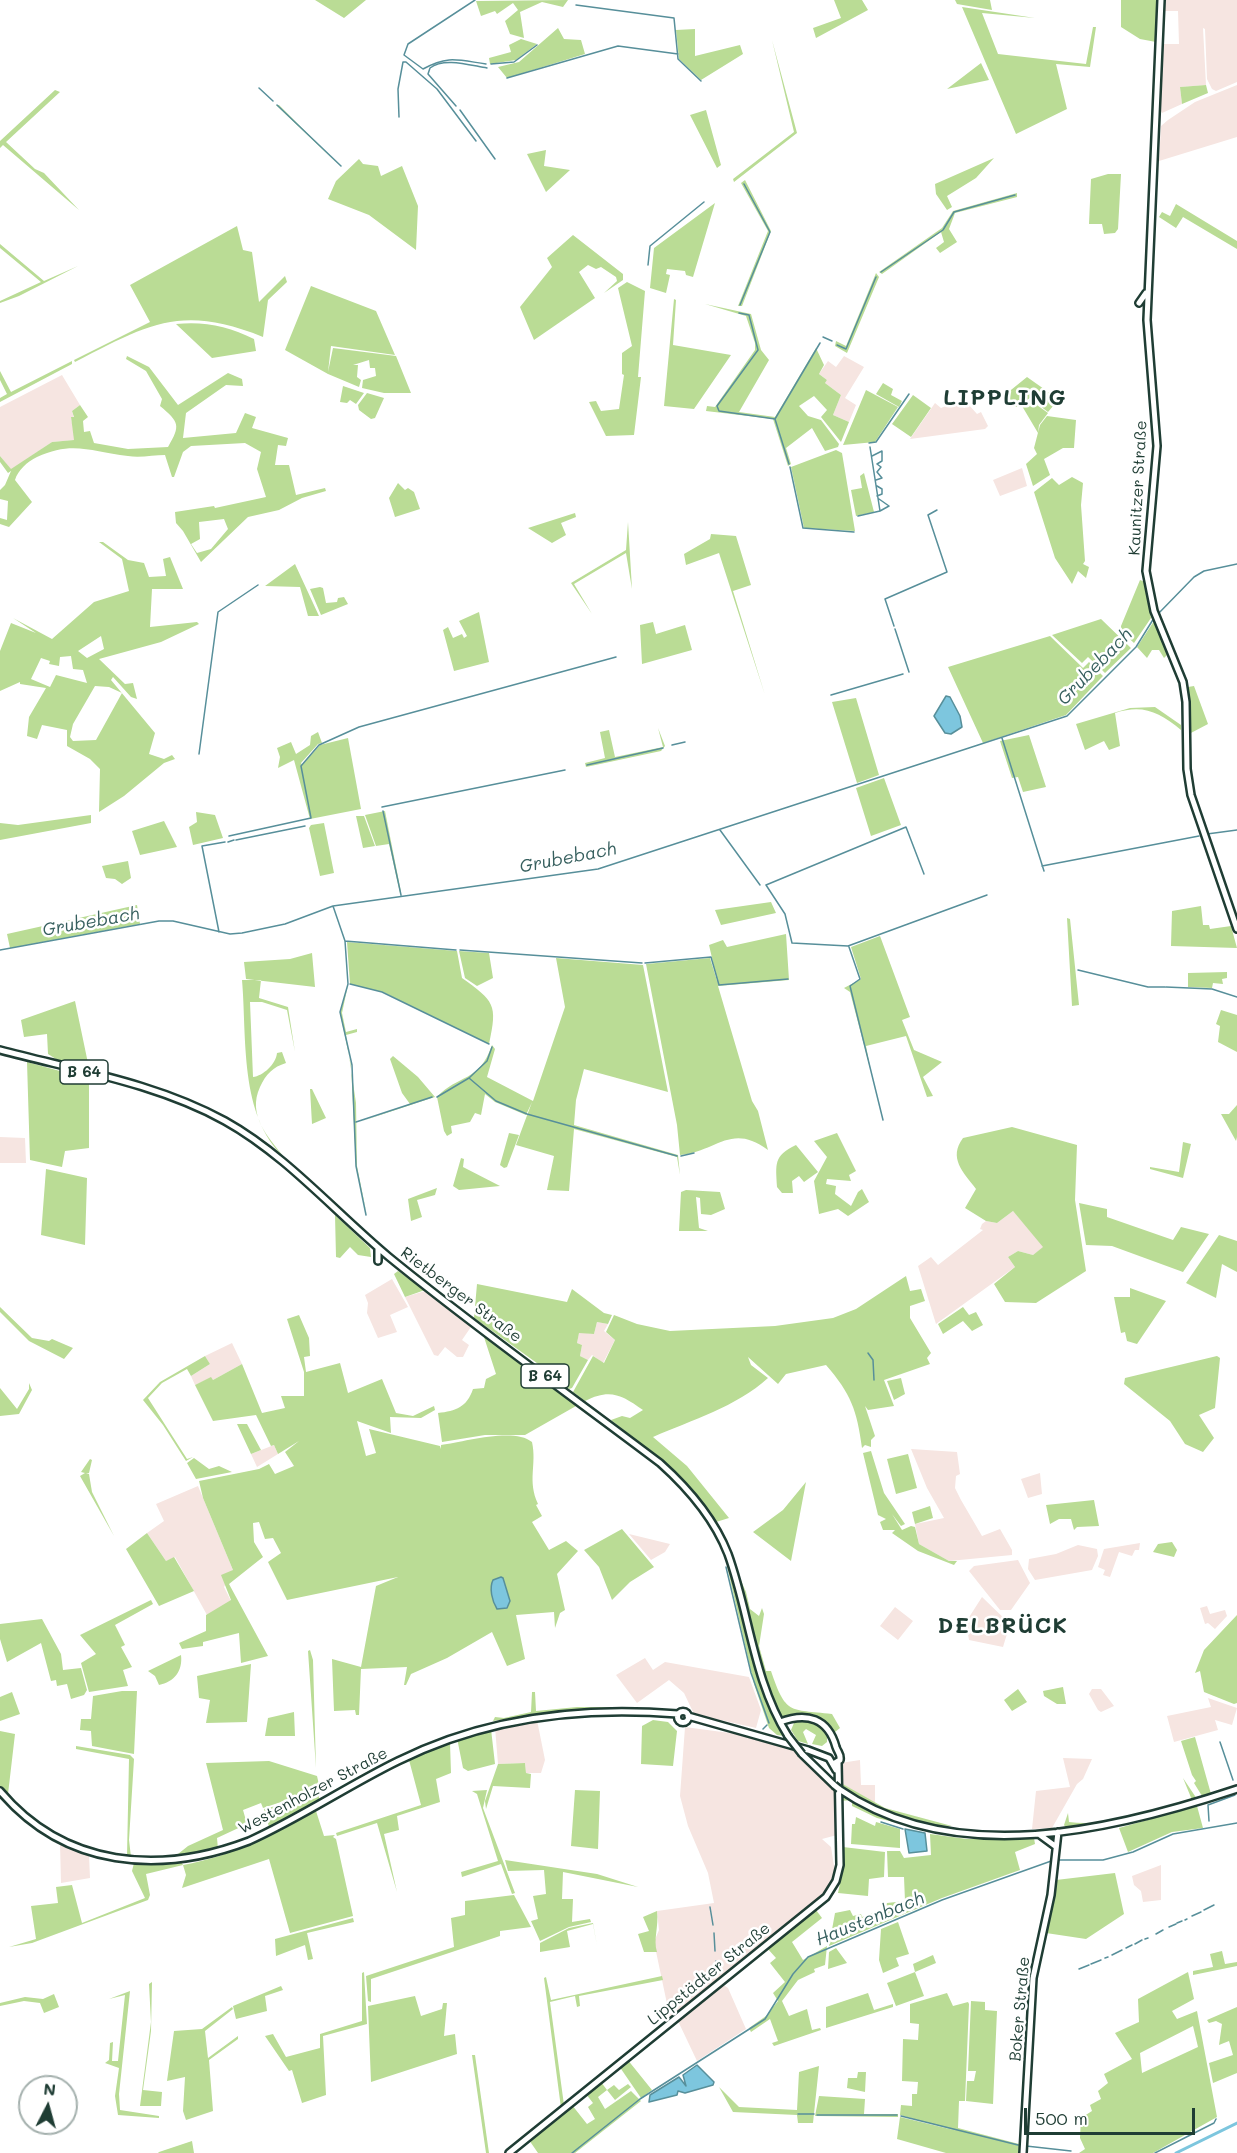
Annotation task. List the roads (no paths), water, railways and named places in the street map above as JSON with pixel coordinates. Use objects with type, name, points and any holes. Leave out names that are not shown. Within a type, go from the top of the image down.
[{"type":"main road","name":"Kaunitzer Straße","points":[[1161,0],[1147,320],[1157,426],[1147,555],[1148,587],[1154,611],[1183,682],[1191,795],[1237,928]]},
{"type":"main road","points":[[1139,303],[1145,297],[1149,286]]},
{"type":"main road","name":"Rietberger Straße","points":[[0,1050],[145,1088],[217,1117],[273,1155],[377,1247],[660,1463],[698,1501],[719,1535],[736,1580],[760,1677],[788,1736]]},
{"type":"main road","points":[[377,1247],[378,1261]]},
{"type":"main road","name":"Westenholzer Straße","points":[[0,1791],[18,1810],[44,1829],[76,1846],[122,1859],[182,1861],[224,1851],[249,1841],[398,1761],[463,1734],[508,1722],[558,1714],[599,1711],[677,1716],[683,1711],[688,1718],[833,1757]]},
{"type":"main road","name":"Lippstädter Straße","points":[[509,2153],[828,1894],[836,1881],[840,1862],[836,1772],[833,1757],[835,1743],[831,1732],[821,1723],[811,1718],[793,1719]]},
{"type":"main road","points":[[781,1724],[793,1719]]},
{"type":"main road","points":[[788,1736],[793,1719]]},
{"type":"main road","name":"B 64","points":[[788,1736],[802,1754],[837,1787],[876,1810],[922,1825],[979,1833],[1037,1834],[1135,1819],[1237,1789]]},
{"type":"main road","name":"Boker Straße","points":[[1023,2153],[1033,1978],[1051,1895],[1058,1832]]},
{"type":"main road","points":[[1037,1834],[1048,1839],[1055,1846]]},
{"type":"water","points":[[946,696],[950,697],[960,716],[962,727],[951,734],[945,733],[934,716]]},
{"type":"water","points":[[501,1577],[510,1601],[507,1608],[497,1609],[492,1598],[491,1587],[493,1580]]},
{"type":"water","points":[[905,1829],[925,1833],[927,1851],[909,1853]]},
{"type":"water","points":[[697,2065],[714,2082],[713,2085],[685,2093],[678,2091],[677,2095],[649,2102],[650,2095],[679,2077],[686,2086],[683,2075]]},
{"type":"waterway","points":[[475,0],[408,44],[404,55],[423,69],[447,60],[486,64]]},
{"type":"waterway","points":[[576,5],[674,18],[678,59],[701,81]]},
{"type":"waterway","points":[[491,64],[514,62],[537,45]]},
{"type":"waterway","points":[[507,78],[618,46],[678,54]]},
{"type":"waterway","points":[[399,117],[398,89],[403,62],[406,62],[437,89],[476,141]]},
{"type":"waterway","points":[[456,106],[428,74],[430,68],[449,62],[487,68]]},
{"type":"waterway","points":[[259,88],[273,101]]},
{"type":"waterway","points":[[277,105],[341,166]]},
{"type":"waterway","points":[[460,110],[495,159]]},
{"type":"waterway","points":[[740,305],[770,232],[744,184]]},
{"type":"waterway","points":[[881,272],[943,230],[954,212],[1015,195]]},
{"type":"waterway","points":[[648,265],[650,246],[704,202]]},
{"type":"waterway","points":[[837,345],[846,349],[876,277]]},
{"type":"waterway","points":[[739,313],[749,315],[758,350],[717,406],[719,411],[775,419]]},
{"type":"waterway","points":[[823,337],[832,341]]},
{"type":"waterway","points":[[789,464],[775,419],[820,343]]},
{"type":"waterway","points":[[869,443],[876,442],[909,394]]},
{"type":"waterway","points":[[858,516],[880,511],[870,447]]},
{"type":"waterway","points":[[872,456],[882,451],[882,461],[877,464],[881,467],[877,472],[882,478],[876,480]]},
{"type":"waterway","points":[[790,467],[803,528],[854,532]]},
{"type":"waterway","points":[[877,486],[882,489],[882,494],[877,496]]},
{"type":"waterway","points":[[879,499],[889,506],[880,511]]},
{"type":"waterway","points":[[894,626],[885,599],[947,572],[928,515],[937,510]]},
{"type":"waterway","name":"Grubebach","points":[[1157,615],[1194,577],[1204,571],[1237,564]]},
{"type":"waterway","points":[[199,754],[218,612],[258,585]]},
{"type":"waterway","name":"Grubebach","points":[[0,950],[159,921],[173,921],[230,934],[242,933],[285,924],[333,906],[598,869],[1067,716],[1136,647],[1154,618]]},
{"type":"waterway","points":[[895,629],[909,672]]},
{"type":"waterway","points":[[229,836],[311,818],[301,766],[319,745],[359,727],[616,657]]},
{"type":"waterway","points":[[831,695],[903,674]]},
{"type":"waterway","points":[[1002,738],[1044,871]]},
{"type":"waterway","points":[[672,745],[685,742]]},
{"type":"waterway","points":[[587,765],[663,748]]},
{"type":"waterway","points":[[382,807],[565,770]]},
{"type":"waterway","points":[[383,811],[401,895]]},
{"type":"waterway","points":[[236,840],[305,826]]},
{"type":"waterway","points":[[766,885],[906,827],[924,874]]},
{"type":"waterway","points":[[720,830],[760,885]]},
{"type":"waterway","points":[[1207,834],[1237,830]]},
{"type":"waterway","points":[[1042,866],[1199,836]]},
{"type":"waterway","points":[[228,842],[234,840]]},
{"type":"waterway","points":[[219,932],[202,846],[225,842]]},
{"type":"waterway","points":[[766,885],[785,914],[792,943],[848,946],[987,895]]},
{"type":"waterway","points":[[333,906],[345,941],[456,950]]},
{"type":"waterway","points":[[345,941],[348,984],[340,1012],[352,1065],[356,1166],[366,1215]]},
{"type":"waterway","points":[[849,947],[860,979],[850,986],[883,1120]]},
{"type":"waterway","points":[[460,950],[642,963]]},
{"type":"waterway","points":[[645,963],[711,957],[719,985],[788,979]]},
{"type":"waterway","points":[[1078,970],[1148,987],[1165,987]]},
{"type":"waterway","points":[[350,984],[382,992],[489,1044]]},
{"type":"waterway","points":[[1166,987],[1212,989],[1237,997]]},
{"type":"waterway","points":[[469,1078],[487,1061],[492,1047]]},
{"type":"waterway","points":[[437,1097],[469,1078],[496,1101],[527,1114],[677,1156]]},
{"type":"waterway","points":[[356,1122],[432,1097]]},
{"type":"waterway","points":[[681,1156],[694,1153]]},
{"type":"waterway","points":[[868,1353],[873,1360],[874,1380]]},
{"type":"waterway","points":[[726,1567],[751,1673],[769,1723]]},
{"type":"waterway","points":[[763,1729],[767,1725]]},
{"type":"waterway","points":[[1220,1742],[1233,1780]]},
{"type":"waterway","points":[[1209,1821],[1208,1805],[1235,1795]]},
{"type":"waterway","points":[[881,1822],[903,1829]]},
{"type":"waterway","name":"Haustenbach","points":[[1058,1860],[1103,1860],[1133,1852],[1173,1834],[1237,1823]]},
{"type":"waterway","name":"Haustenbach","points":[[572,2153],[640,2099],[765,2019],[793,1974],[808,1957],[942,1900],[1054,1860]]},
{"type":"waterway","points":[[1204,1910],[1214,1905]]},
{"type":"waterway","points":[[710,1907],[713,1925]]},
{"type":"waterway","points":[[1192,1916],[1201,1912]]},
{"type":"waterway","points":[[1177,1923],[1182,1921]]},
{"type":"waterway","points":[[1169,1927],[1176,1924]]},
{"type":"waterway","points":[[1156,1934],[1163,1930]]},
{"type":"waterway","points":[[714,1933],[715,1951]]},
{"type":"waterway","points":[[1135,1944],[1142,1940]]},
{"type":"waterway","points":[[1126,1948],[1132,1945]]},
{"type":"waterway","points":[[1112,1955],[1122,1950]]},
{"type":"waterway","points":[[1091,1964],[1101,1960]]},
{"type":"waterway","points":[[716,1961],[717,1975]]},
{"type":"waterway","points":[[1079,1969],[1089,1965]]},
{"type":"waterway","points":[[798,2114],[814,2114]]},
{"type":"waterway","points":[[817,2115],[897,2115]]},
{"type":"waterway","points":[[901,2116],[1018,2145]]},
{"type":"waterway","points":[[1155,2153],[1214,2123],[1216,2119]]},
{"type":"waterway","points":[[1176,2153],[1237,2123]]},
{"type":"waterway","points":[[1026,2146],[1071,2151]]},
{"type":"district","name":"LIPPLING","points":[[1005,398]]},
{"type":"district","name":"DELBRÜCK","points":[[1003,1626]]}]
